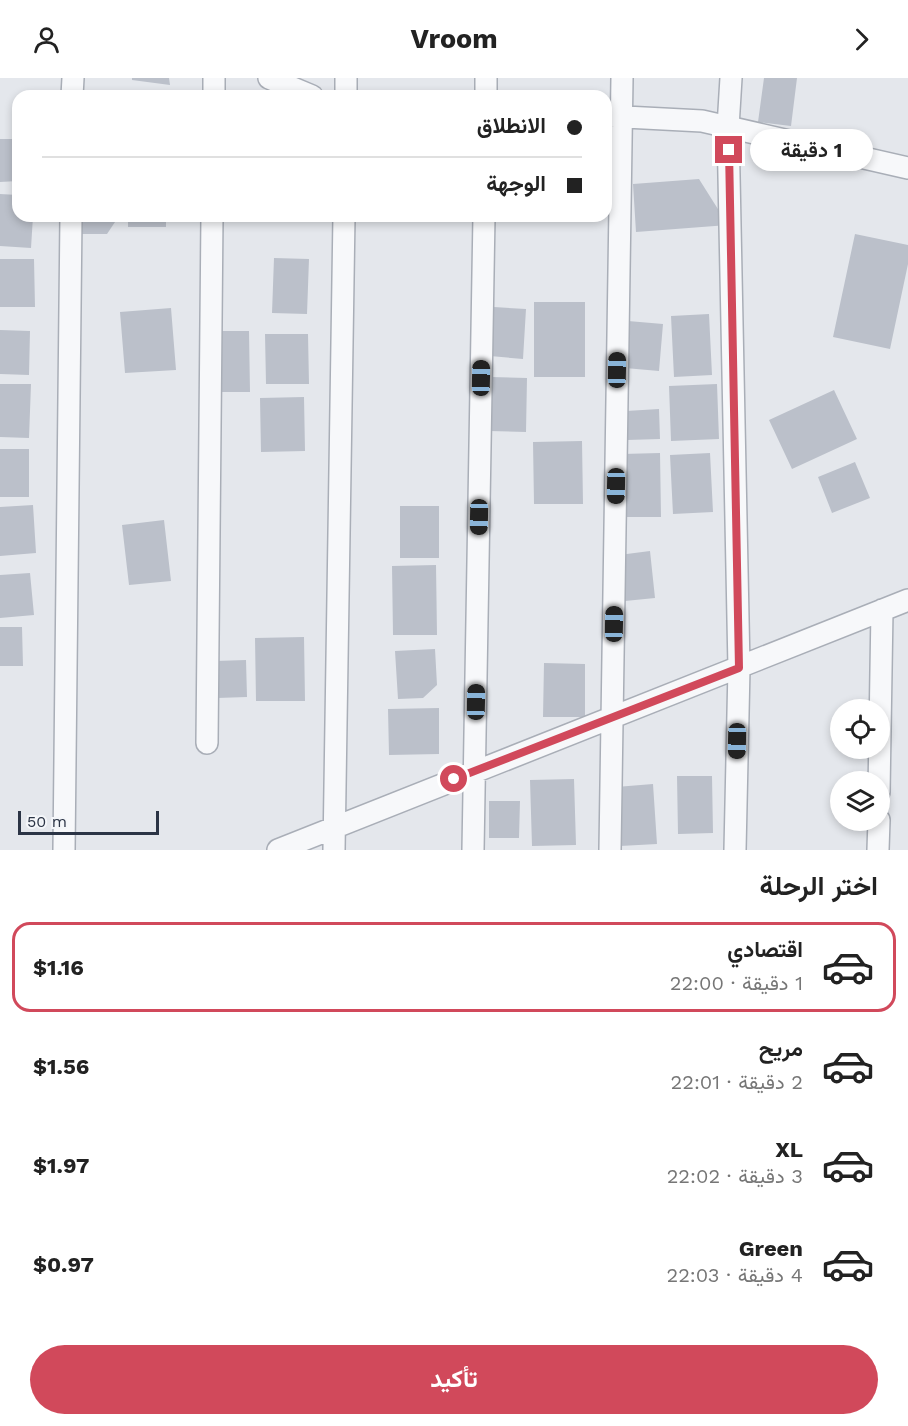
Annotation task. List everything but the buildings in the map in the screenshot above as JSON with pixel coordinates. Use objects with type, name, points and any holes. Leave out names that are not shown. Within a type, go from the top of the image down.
[{"type":"street","points":[[269,78],[298,90]]},
{"type":"street","points":[[610,850],[614,116],[622,78]]},
{"type":"street","points":[[730,78],[728,127],[739,668],[735,850]]},
{"type":"street","points":[[614,116],[702,121],[908,168]]},
{"type":"street","points":[[64,850],[71,222]]},
{"type":"street","points":[[207,743],[212,222]]},
{"type":"street","points":[[334,850],[344,222]]},
{"type":"street","points":[[473,850],[484,222]]},
{"type":"street","points":[[278,850],[908,600]]},
{"type":"street","points":[[879,771],[882,610]]},
{"type":"street","points":[[878,850],[879,831]]},
{"type":"route","points":[[454,779],[739,668],[729,150]]}]
